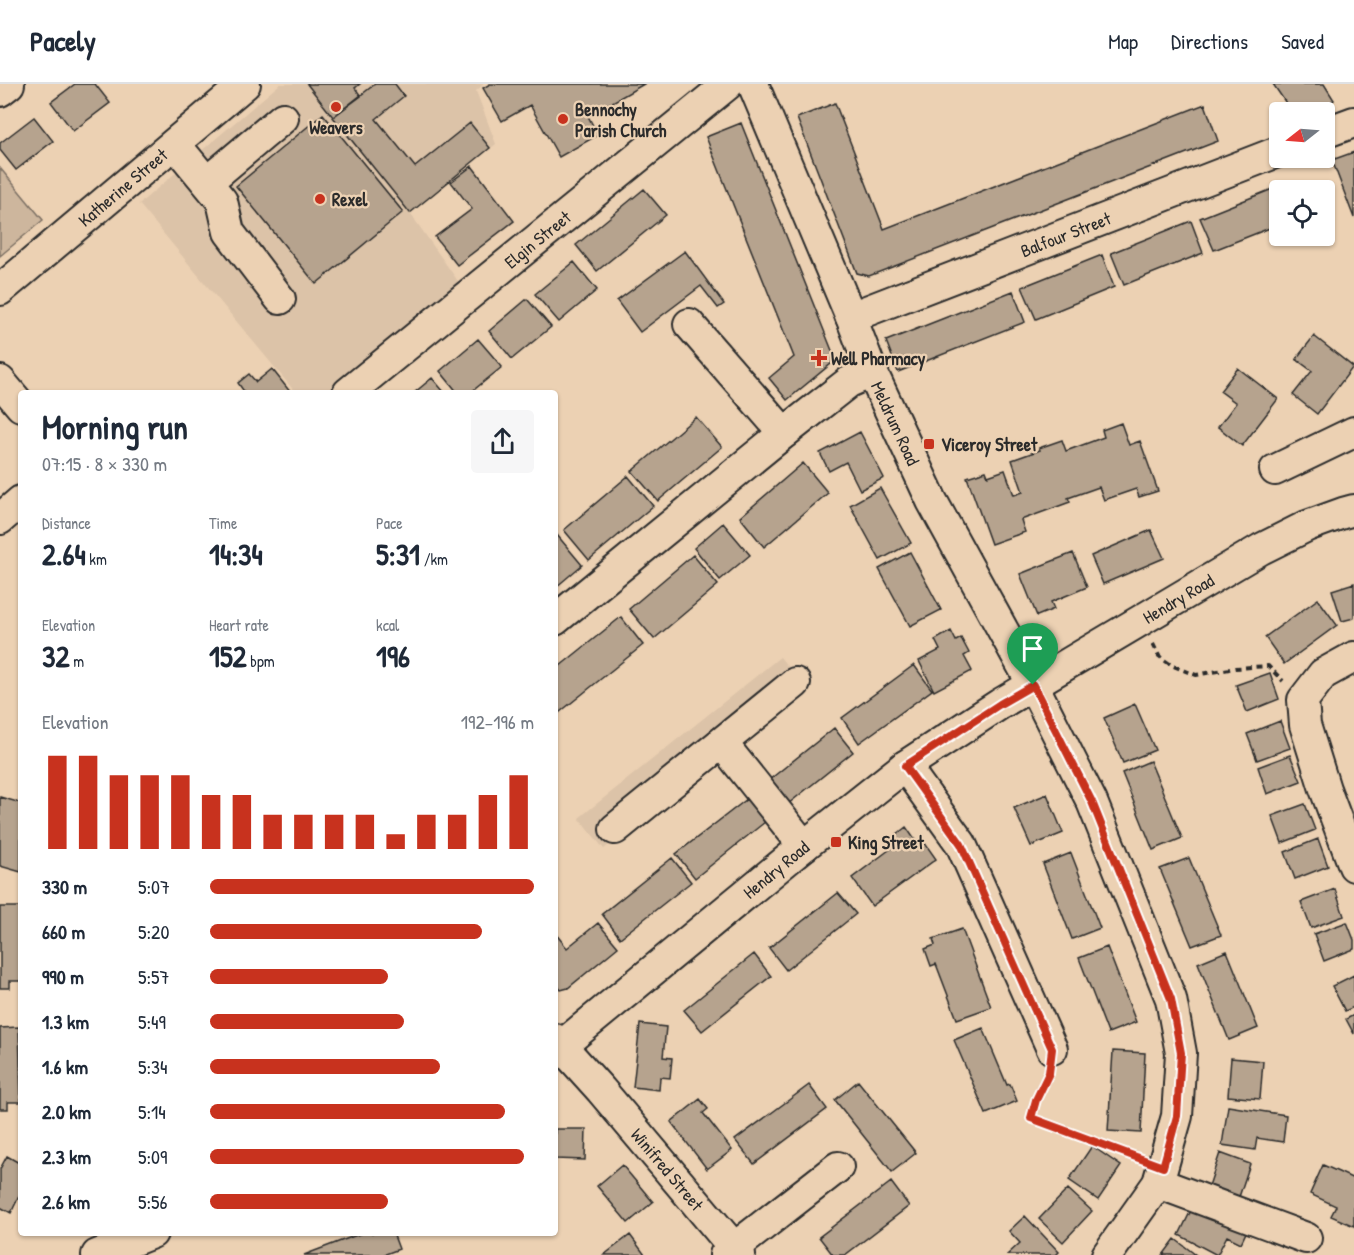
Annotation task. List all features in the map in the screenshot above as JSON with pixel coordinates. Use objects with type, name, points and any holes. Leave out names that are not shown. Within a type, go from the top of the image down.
[{"type":"street","points":[[0,91],[9,84]]},
{"type":"street","name":"Katherine Street","points":[[0,290],[245,84]]},
{"type":"street","name":"Elgin Street","points":[[352,390],[728,84]]},
{"type":"street","name":"Meldrum Road","points":[[753,84],[872,372],[932,501],[1033,685],[1092,802],[1171,999],[1181,1053],[1177,1116],[1161,1175],[1107,1255]]},
{"type":"street","points":[[207,182],[283,118]]},
{"type":"street","points":[[1335,130],[1354,122]]},
{"type":"street","points":[[175,144],[222,201],[229,232],[280,299]]},
{"type":"street","name":"Balfour Street","points":[[851,317],[1269,155]]},
{"type":"street","points":[[689,324],[784,433]]},
{"type":"street","points":[[558,618],[849,382],[872,372]]},
{"type":"street","points":[[0,381],[18,402]]},
{"type":"street","points":[[1275,470],[1354,432]]},
{"type":"street","points":[[0,519],[18,504]]},
{"type":"street","name":"Hendry Road","points":[[558,1044],[905,766],[1000,704],[1261,549],[1306,526],[1354,510]]},
{"type":"street","points":[[1354,657],[1323,674],[1304,700],[1305,725],[1354,866]]},
{"type":"street","points":[[615,830],[795,683]]},
{"type":"street","points":[[722,743],[804,846]]},
{"type":"street","points":[[905,766],[961,844],[1052,1049]]},
{"type":"street","name":"Winifred Street","points":[[558,1046],[602,1090],[733,1253],[838,1167]]},
{"type":"street","points":[[1161,1175],[1306,1238]]},
{"type":"street","points":[[97,1247],[141,1236]]},
{"type":"path","points":[[1141,621],[1159,656],[1171,665],[1196,675],[1235,668],[1268,666],[1304,700]]},
{"type":"path","points":[[1052,1049],[1049,1073],[1036,1100],[1031,1118],[1161,1175]]},
{"type":"shaded area","points":[[280,84],[484,84],[476,91],[496,144],[410,213],[460,284],[331,390],[294,390],[139,204]]},
{"type":"shaded area","points":[[0,168],[43,220],[0,256]]},
{"type":"shaded area","points":[[780,657],[805,688],[604,849],[579,818]]},
{"type":"building","points":[[75,84],[95,84],[110,103],[73,131],[51,102]]},
{"type":"building","name":"Weavers","points":[[307,84],[360,84],[355,88],[361,96],[333,117]]},
{"type":"building","points":[[375,84],[395,84],[404,96],[376,119],[415,167],[470,123],[490,148],[410,213],[333,117]]},
{"type":"building","name":"Bennochy Parish Church","points":[[490,84],[644,84],[588,116],[598,135],[559,157],[530,105],[502,121],[483,88]]},
{"type":"building","points":[[1273,84],[1324,84],[1334,100],[1331,102],[1285,102]]},
{"type":"building","points":[[835,103],[884,229],[1205,104],[1218,141],[869,276],[857,273],[797,118]]},
{"type":"building","points":[[323,114],[403,212],[316,284],[236,186]]},
{"type":"building","points":[[34,117],[53,141],[16,170],[0,150],[0,143]]},
{"type":"building","points":[[741,123],[833,353],[832,363],[787,400],[769,378],[794,357],[706,137]]},
{"type":"building","points":[[1354,152],[1354,218],[1335,168],[1335,159]]},
{"type":"building","points":[[472,166],[514,221],[457,265],[435,237],[472,209],[451,182]]},
{"type":"building","points":[[644,189],[666,215],[597,271],[576,245]]},
{"type":"building","points":[[1269,190],[1269,228],[1214,250],[1200,218]]},
{"type":"building","points":[[1191,221],[1203,253],[1124,285],[1111,253]]},
{"type":"building","points":[[685,251],[724,304],[718,308],[701,286],[640,332],[617,301]]},
{"type":"building","points":[[1102,255],[1114,287],[1036,319],[1022,287]]},
{"type":"building","points":[[574,262],[597,290],[559,322],[535,294]]},
{"type":"building","points":[[1013,291],[1025,322],[898,372],[886,341]]},
{"type":"building","points":[[527,299],[551,327],[512,359],[489,331]]},
{"type":"building","points":[[1314,336],[1353,367],[1317,414],[1293,395],[1312,371],[1296,359]]},
{"type":"building","points":[[478,339],[502,367],[474,390],[456,390],[440,371]]},
{"type":"building","points":[[1238,368],[1278,399],[1242,446],[1218,427],[1236,403],[1220,391]]},
{"type":"building","points":[[272,369],[289,390],[243,390],[238,383],[249,374],[256,382]]},
{"type":"building","points":[[432,378],[442,390],[418,390]]},
{"type":"building","points":[[696,417],[722,447],[658,501],[632,471]]},
{"type":"building","points":[[1121,423],[1129,445],[1140,441],[1158,491],[1139,497],[1136,489],[1104,500],[1099,487],[1068,498],[1070,502],[1021,520],[1025,532],[991,544],[967,477],[986,471],[988,476],[1005,470],[1014,495],[1023,492],[1012,460],[1062,440],[1066,451],[1104,437],[1102,430]]},
{"type":"building","points":[[860,432],[884,478],[860,490],[846,462],[829,471],[820,453]]},
{"type":"building","points":[[803,463],[828,493],[764,547],[740,517]]},
{"type":"building","points":[[628,476],[653,506],[589,560],[564,530]]},
{"type":"building","points":[[880,488],[911,543],[880,560],[850,505]]},
{"type":"building","points":[[723,523],[750,555],[720,580],[694,548]]},
{"type":"building","points":[[1151,530],[1164,558],[1103,584],[1091,556]]},
{"type":"building","points":[[558,536],[582,565],[558,585]]},
{"type":"building","points":[[910,552],[941,610],[910,626],[879,569]]},
{"type":"building","points":[[1073,553],[1087,587],[1051,602],[1054,609],[1037,616],[1020,574]]},
{"type":"building","points":[[693,555],[718,585],[654,639],[629,609]]},
{"type":"building","points":[[1354,583],[1354,618],[1342,621],[1332,590]]},
{"type":"building","points":[[1318,599],[1337,625],[1284,664],[1265,637]]},
{"type":"building","points":[[621,617],[643,645],[558,714],[558,668]]},
{"type":"building","points":[[951,631],[956,641],[961,638],[969,653],[964,656],[972,671],[934,691],[919,661],[940,650],[935,640]]},
{"type":"building","points":[[914,665],[932,690],[859,743],[842,718]]},
{"type":"building","points":[[1270,673],[1279,699],[1247,712],[1236,685]]},
{"type":"building","points":[[1135,704],[1155,750],[1123,763],[1104,718]]},
{"type":"building","points":[[1280,721],[1290,748],[1257,760],[1247,734]]},
{"type":"building","points":[[834,728],[853,752],[783,808],[764,784]]},
{"type":"building","points":[[1290,755],[1301,781],[1267,794],[1258,767]]},
{"type":"building","points":[[1150,761],[1182,838],[1153,850],[1122,773]]},
{"type":"building","points":[[1047,794],[1063,833],[1031,846],[1014,808]]},
{"type":"building","points":[[0,797],[18,802],[18,871],[0,866]]},
{"type":"building","points":[[747,799],[765,822],[695,878],[676,854]]},
{"type":"building","points":[[1305,804],[1315,830],[1282,843],[1272,816]]},
{"type":"building","points":[[906,827],[917,843],[922,839],[936,859],[872,906],[852,878],[897,844],[892,838]]},
{"type":"building","points":[[1318,839],[1328,866],[1295,879],[1285,852]]},
{"type":"building","points":[[1071,853],[1100,928],[1072,939],[1043,864]]},
{"type":"building","points":[[672,858],[691,882],[620,938],[602,914]]},
{"type":"building","points":[[1189,858],[1221,935],[1192,946],[1160,869]]},
{"type":"building","points":[[1335,889],[1344,916],[1311,928],[1301,902]]},
{"type":"building","points":[[838,893],[856,914],[786,970],[769,948]]},
{"type":"building","points":[[0,907],[18,907],[18,981],[10,981],[10,988],[0,988]]},
{"type":"building","points":[[1347,922],[1354,940],[1354,949],[1324,961],[1314,934]]},
{"type":"building","points":[[598,923],[618,947],[568,988],[561,990],[558,986],[558,937],[567,948]]},
{"type":"building","points":[[962,929],[991,1007],[957,1019],[936,964],[931,966],[925,949],[935,945],[933,939]]},
{"type":"building","points":[[1107,947],[1136,1022],[1108,1033],[1079,958]]},
{"type":"building","points":[[1227,951],[1258,1028],[1229,1040],[1198,963]]},
{"type":"building","points":[[754,954],[771,976],[702,1031],[684,1010]]},
{"type":"building","points":[[1354,975],[1354,1007],[1345,1011],[1332,986]]},
{"type":"building","points":[[1354,1015],[1354,1034],[1346,1019]]},
{"type":"building","points":[[640,1024],[666,1027],[663,1057],[672,1058],[670,1078],[660,1077],[659,1090],[633,1087]]},
{"type":"building","points":[[18,1027],[18,1102],[8,1102],[8,1109],[0,1109],[0,1028]]},
{"type":"building","points":[[983,1028],[1007,1085],[1010,1084],[1017,1101],[986,1114],[954,1040]]},
{"type":"building","points":[[1113,1051],[1145,1053],[1141,1133],[1108,1131]]},
{"type":"building","points":[[1231,1058],[1263,1061],[1260,1099],[1228,1096]]},
{"type":"building","points":[[858,1081],[916,1153],[892,1172],[835,1100]]},
{"type":"building","points":[[809,1085],[827,1109],[754,1164],[735,1140]]},
{"type":"building","points":[[700,1099],[708,1109],[703,1113],[732,1150],[707,1169],[671,1122]]},
{"type":"building","points":[[1228,1106],[1286,1115],[1283,1142],[1257,1138],[1255,1150],[1222,1145]]},
{"type":"building","points":[[558,1129],[586,1129],[585,1160],[558,1159]]},
{"type":"building","points":[[1092,1146],[1121,1166],[1098,1200],[1069,1180]]},
{"type":"building","points":[[1220,1153],[1250,1164],[1238,1200],[1208,1189]]},
{"type":"building","points":[[7,1156],[18,1162],[18,1198],[11,1213],[0,1207],[0,1169]]},
{"type":"building","points":[[622,1165],[653,1202],[628,1223],[597,1186]]},
{"type":"building","points":[[1323,1165],[1354,1179],[1354,1226],[1331,1216],[1336,1206],[1310,1194]]},
{"type":"building","points":[[891,1182],[909,1206],[845,1255],[833,1255],[819,1237]]},
{"type":"building","points":[[1068,1189],[1092,1211],[1063,1242],[1039,1219]]},
{"type":"building","points":[[1197,1198],[1250,1224],[1241,1243],[1227,1236],[1217,1255],[1179,1235]]},
{"type":"building","points":[[1025,1216],[1059,1252],[1056,1255],[1007,1255],[1020,1243],[1009,1231]]},
{"type":"building","points":[[630,1235],[645,1255],[604,1255]]},
{"type":"building","points":[[354,1236],[394,1236],[399,1249],[383,1255],[304,1255]]},
{"type":"building","points":[[1175,1239],[1196,1255],[1163,1255]]},
{"type":"place","name":"Weavers","points":[[336,107]]},
{"type":"place","name":"Bennochy Parish Church","points":[[563,119]]},
{"type":"place","name":"Rexel","points":[[320,199]]},
{"type":"place","name":"Well Pharmacy","points":[[819,358]]},
{"type":"place","name":"Viceroy Street","points":[[929,444]]},
{"type":"place","name":"King Street","points":[[836,842]]},
{"type":"route","points":[[1033,685],[1092,802],[1171,999],[1181,1053],[1177,1116],[1163,1167],[1031,1118],[1036,1100],[1049,1073],[1052,1049],[961,844],[905,766],[1033,685]]}]
